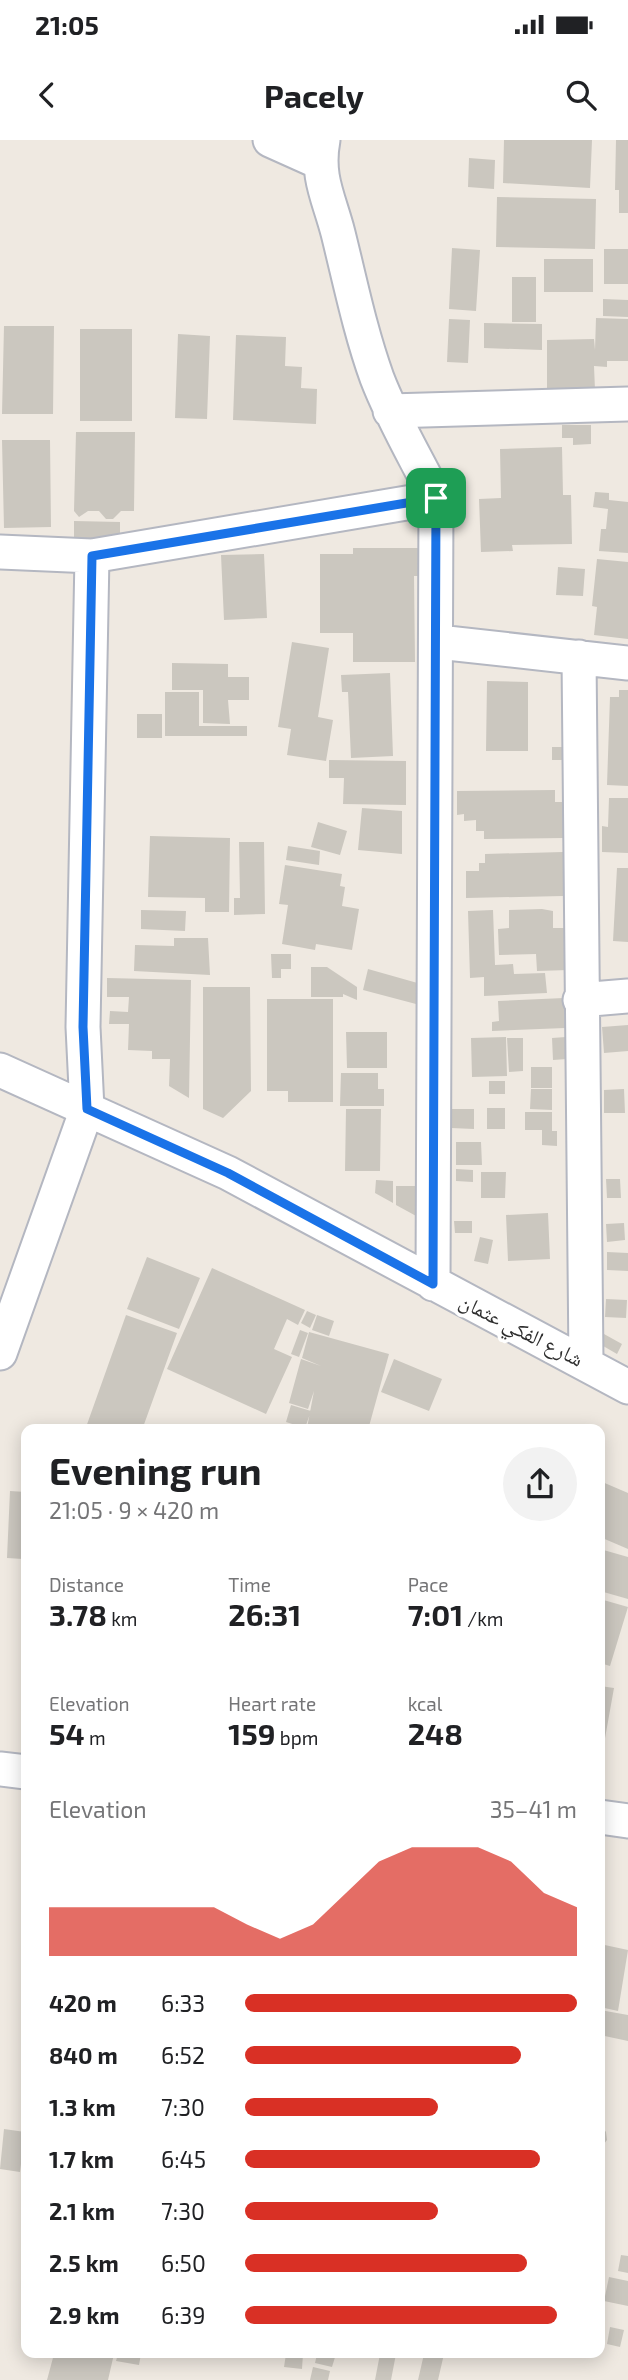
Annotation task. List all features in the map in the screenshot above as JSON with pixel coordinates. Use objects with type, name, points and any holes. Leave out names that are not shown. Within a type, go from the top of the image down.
[{"type":"street","points":[[270,140],[321,151],[365,342],[390,411],[436,498],[438,642],[433,1284]]},
{"type":"street","points":[[390,411],[628,404]]},
{"type":"street","points":[[0,552],[92,556],[436,498]]},
{"type":"street","points":[[0,1353],[87,1109],[83,1027],[92,556]]},
{"type":"street","points":[[438,642],[628,663]]},
{"type":"street","points":[[579,657],[580,1000],[586,1362]]},
{"type":"street","points":[[580,1000],[628,996]]},
{"type":"street","name":"شارع الفكي عثمان","points":[[0,1070],[228,1173],[433,1284],[586,1362],[628,1387]]},
{"type":"street","points":[[0,1769],[21,1771]]},
{"type":"street","points":[[605,1818],[628,1821]]},
{"type":"building","points":[[504,140],[592,140],[590,188],[503,183]]},
{"type":"building","points":[[616,140],[628,140],[628,213],[619,213],[619,190],[615,190]]},
{"type":"building","points":[[469,158],[495,160],[494,189],[468,187]]},
{"type":"building","points":[[497,197],[596,199],[595,249],[496,247]]},
{"type":"building","points":[[452,248],[480,250],[476,311],[449,309]]},
{"type":"building","points":[[604,249],[628,249],[628,284],[604,284]]},
{"type":"building","points":[[544,259],[593,259],[593,292],[544,292]]},
{"type":"building","points":[[512,277],[536,277],[536,322],[512,322]]},
{"type":"building","points":[[603,299],[628,300],[628,317],[603,316]]},
{"type":"building","points":[[596,318],[628,319],[628,361],[607,361],[607,367],[594,366],[595,390],[547,392],[547,340],[594,339],[595,350]]},
{"type":"building","points":[[449,319],[470,320],[468,363],[447,362]]},
{"type":"building","points":[[484,323],[542,324],[542,350],[484,348]]},
{"type":"building","points":[[4,326],[54,326],[53,414],[2,414]]},
{"type":"building","points":[[80,329],[132,329],[132,421],[80,421]]},
{"type":"building","points":[[178,334],[210,336],[207,419],[175,418]]},
{"type":"building","points":[[236,335],[286,337],[285,366],[302,367],[301,388],[317,389],[316,424],[233,420]]},
{"type":"building","points":[[562,425],[591,425],[591,444],[573,445],[573,438],[562,438]]},
{"type":"building","points":[[76,432],[135,432],[134,511],[121,511],[113,519],[106,519],[99,511],[88,511],[79,517],[74,511]]},
{"type":"building","points":[[2,440],[50,440],[51,527],[4,528]]},
{"type":"building","points":[[562,447],[563,495],[571,495],[572,544],[512,545],[513,551],[481,552],[479,499],[501,498],[500,449]]},
{"type":"building","points":[[595,492],[609,493],[609,500],[628,502],[628,553],[599,551],[601,529],[606,529],[608,509],[593,507]]},
{"type":"building","points":[[74,521],[120,522],[120,541],[74,541]]},
{"type":"building","points":[[353,548],[423,548],[423,576],[414,576],[415,662],[353,662],[353,633],[320,633],[320,554],[353,554]]},
{"type":"building","points":[[264,554],[267,618],[224,620],[221,555]]},
{"type":"building","points":[[597,559],[628,562],[628,639],[594,635],[597,607],[592,606]]},
{"type":"building","points":[[558,567],[585,569],[583,596],[556,595]]},
{"type":"building","points":[[292,642],[329,648],[318,717],[333,720],[326,761],[287,755],[291,729],[278,727]]},
{"type":"building","points":[[172,663],[228,664],[228,677],[249,677],[249,700],[228,700],[230,724],[203,723],[203,690],[172,690]]},
{"type":"building","points":[[390,673],[393,756],[351,758],[348,692],[342,692],[341,675]]},
{"type":"building","points":[[487,681],[528,682],[528,751],[486,751]]},
{"type":"building","points":[[619,690],[628,690],[628,786],[607,785],[610,697],[619,697]]},
{"type":"building","points":[[165,692],[199,692],[199,726],[247,726],[247,736],[165,736]]},
{"type":"building","points":[[137,714],[162,714],[162,738],[137,738]]},
{"type":"building","points":[[552,747],[564,747],[564,760],[552,760]]},
{"type":"building","points":[[329,760],[406,761],[406,805],[343,804],[344,778],[329,778]]},
{"type":"building","points":[[555,790],[555,802],[563,802],[563,838],[484,839],[484,831],[476,831],[476,820],[464,821],[464,814],[457,815],[457,791]]},
{"type":"building","points":[[609,798],[628,798],[628,853],[602,852],[602,826],[608,827]]},
{"type":"building","points":[[362,808],[402,811],[402,854],[358,850]]},
{"type":"building","points":[[318,822],[347,831],[340,855],[311,847]]},
{"type":"building","points":[[150,836],[230,838],[229,912],[205,912],[205,898],[148,897]]},
{"type":"building","points":[[239,842],[264,842],[265,914],[234,915],[234,898],[240,898]]},
{"type":"building","points":[[288,846],[320,851],[319,865],[286,860]]},
{"type":"building","points":[[563,852],[563,896],[466,898],[466,871],[479,871],[479,863],[485,863],[485,854]]},
{"type":"building","points":[[285,865],[342,874],[340,886],[345,887],[342,906],[359,909],[352,950],[316,944],[315,950],[282,944],[288,905],[279,904]]},
{"type":"building","points":[[617,868],[628,868],[628,942],[613,941]]},
{"type":"building","points":[[141,910],[186,911],[185,931],[141,929]]},
{"type":"building","points":[[493,910],[495,965],[513,964],[514,974],[545,973],[547,993],[484,996],[484,977],[470,978],[468,911]]},
{"type":"building","points":[[509,910],[553,911],[553,928],[568,928],[569,970],[537,971],[536,954],[499,955],[498,929],[509,928]]},
{"type":"building","points":[[174,938],[208,938],[210,975],[134,971],[135,945],[174,946]]},
{"type":"building","points":[[271,954],[291,954],[291,969],[281,969],[281,978],[272,978]]},
{"type":"building","points":[[311,967],[327,967],[357,987],[357,1000],[343,994],[343,997],[311,997]]},
{"type":"building","points":[[368,969],[421,984],[416,1004],[363,990]]},
{"type":"building","points":[[107,978],[191,980],[189,1098],[169,1086],[170,1059],[152,1059],[152,1051],[128,1050],[129,1024],[109,1024],[110,1011],[128,1012],[129,997],[107,997]]},
{"type":"building","points":[[203,987],[250,987],[251,1091],[223,1118],[203,1109]]},
{"type":"building","points":[[564,998],[565,1028],[492,1031],[492,1022],[499,1021],[498,1001]]},
{"type":"building","points":[[267,999],[333,999],[333,1102],[288,1102],[288,1091],[267,1091]]},
{"type":"building","points":[[628,1025],[628,1051],[604,1053],[602,1027]]},
{"type":"building","points":[[346,1032],[387,1032],[387,1068],[347,1068]]},
{"type":"building","points":[[506,1037],[507,1076],[472,1077],[471,1038]]},
{"type":"building","points":[[566,1037],[567,1059],[553,1060],[552,1038]]},
{"type":"building","points":[[507,1038],[523,1038],[523,1071],[509,1072]]},
{"type":"building","points":[[531,1067],[552,1067],[552,1088],[531,1088]]},
{"type":"building","points":[[341,1073],[378,1073],[378,1089],[384,1089],[384,1106],[340,1106]]},
{"type":"building","points":[[489,1081],[505,1081],[505,1094],[489,1094]]},
{"type":"building","points":[[531,1089],[552,1089],[552,1110],[530,1109]]},
{"type":"building","points":[[624,1089],[625,1113],[604,1113],[604,1090]]},
{"type":"building","points":[[487,1108],[505,1108],[505,1129],[487,1129]]},
{"type":"building","points":[[346,1109],[381,1109],[380,1171],[345,1171]]},
{"type":"building","points":[[451,1109],[474,1109],[474,1129],[451,1128]]},
{"type":"building","points":[[525,1112],[552,1112],[552,1131],[557,1131],[557,1146],[542,1145],[542,1130],[525,1130]]},
{"type":"building","points":[[456,1142],[481,1142],[482,1165],[456,1165]]},
{"type":"building","points":[[456,1169],[473,1170],[473,1182],[456,1181]]},
{"type":"building","points":[[481,1172],[506,1172],[505,1198],[481,1198]]},
{"type":"building","points":[[606,1179],[620,1179],[621,1198],[607,1198]]},
{"type":"building","points":[[376,1180],[393,1181],[393,1203],[375,1193]]},
{"type":"building","points":[[396,1186],[419,1186],[418,1217],[396,1205]]},
{"type":"building","points":[[548,1213],[550,1259],[508,1261],[506,1215]]},
{"type":"building","points":[[454,1221],[472,1221],[472,1233],[455,1233]]},
{"type":"building","points":[[624,1223],[625,1240],[607,1242],[606,1224]]},
{"type":"building","points":[[480,1237],[493,1240],[488,1264],[474,1261]]},
{"type":"building","points":[[607,1252],[628,1253],[628,1271],[607,1270]]},
{"type":"building","points":[[147,1257],[200,1278],[179,1329],[127,1309]]},
{"type":"building","points":[[212,1268],[305,1310],[298,1325],[287,1319],[274,1349],[292,1357],[266,1414],[167,1369]]},
{"type":"building","points":[[606,1299],[627,1300],[626,1318],[605,1317]]},
{"type":"building","points":[[307,1311],[316,1315],[310,1328],[301,1323]]},
{"type":"building","points":[[126,1315],[177,1333],[144,1424],[87,1424]]},
{"type":"building","points":[[317,1315],[334,1321],[329,1336],[312,1330]]},
{"type":"building","points":[[300,1330],[308,1333],[299,1357],[291,1354]]},
{"type":"building","points":[[309,1332],[389,1354],[370,1424],[308,1424],[314,1391],[308,1409],[289,1403],[301,1359],[321,1366],[302,1358]]},
{"type":"building","points":[[604,1334],[622,1344],[617,1354],[598,1343]]},
{"type":"building","points":[[394,1359],[442,1379],[429,1411],[381,1392]]},
{"type":"building","points":[[291,1405],[311,1411],[306,1424],[286,1422]]},
{"type":"building","points":[[605,1483],[628,1493],[628,1549],[605,1539]]},
{"type":"building","points":[[10,1491],[21,1492],[21,1559],[7,1558]]},
{"type":"building","points":[[605,1550],[628,1557],[628,1599],[605,1592]]},
{"type":"building","points":[[605,1600],[628,1607],[610,1666],[605,1664]]},
{"type":"building","points":[[605,1687],[614,1688],[605,1738]]},
{"type":"building","points":[[605,1945],[628,1950],[618,2011],[605,2008]]},
{"type":"building","points":[[605,2011],[628,2015],[628,2041],[605,2036]]},
{"type":"building","points":[[4,2129],[21,2131],[20,2172],[0,2169]]},
{"type":"building","points":[[621,2255],[628,2256],[628,2273],[618,2271]]},
{"type":"building","points":[[609,2277],[628,2281],[628,2306],[605,2301]]},
{"type":"building","points":[[610,2327],[624,2330],[620,2347],[607,2344]]},
{"type":"building","points":[[53,2358],[113,2358],[108,2380],[47,2380]]},
{"type":"building","points":[[117,2358],[140,2358],[139,2365],[116,2361]]},
{"type":"building","points":[[285,2358],[303,2358],[302,2369],[284,2367]]},
{"type":"building","points":[[316,2358],[335,2358],[332,2367],[315,2363]]},
{"type":"building","points":[[379,2358],[395,2358],[391,2380],[375,2380]]},
{"type":"building","points":[[423,2358],[443,2358],[438,2380],[418,2380]]},
{"type":"building","points":[[313,2367],[330,2371],[328,2380],[310,2380]]},
{"type":"route","points":[[436,498],[438,642],[433,1284],[228,1173],[87,1109],[83,1027],[92,556],[436,498]]}]
